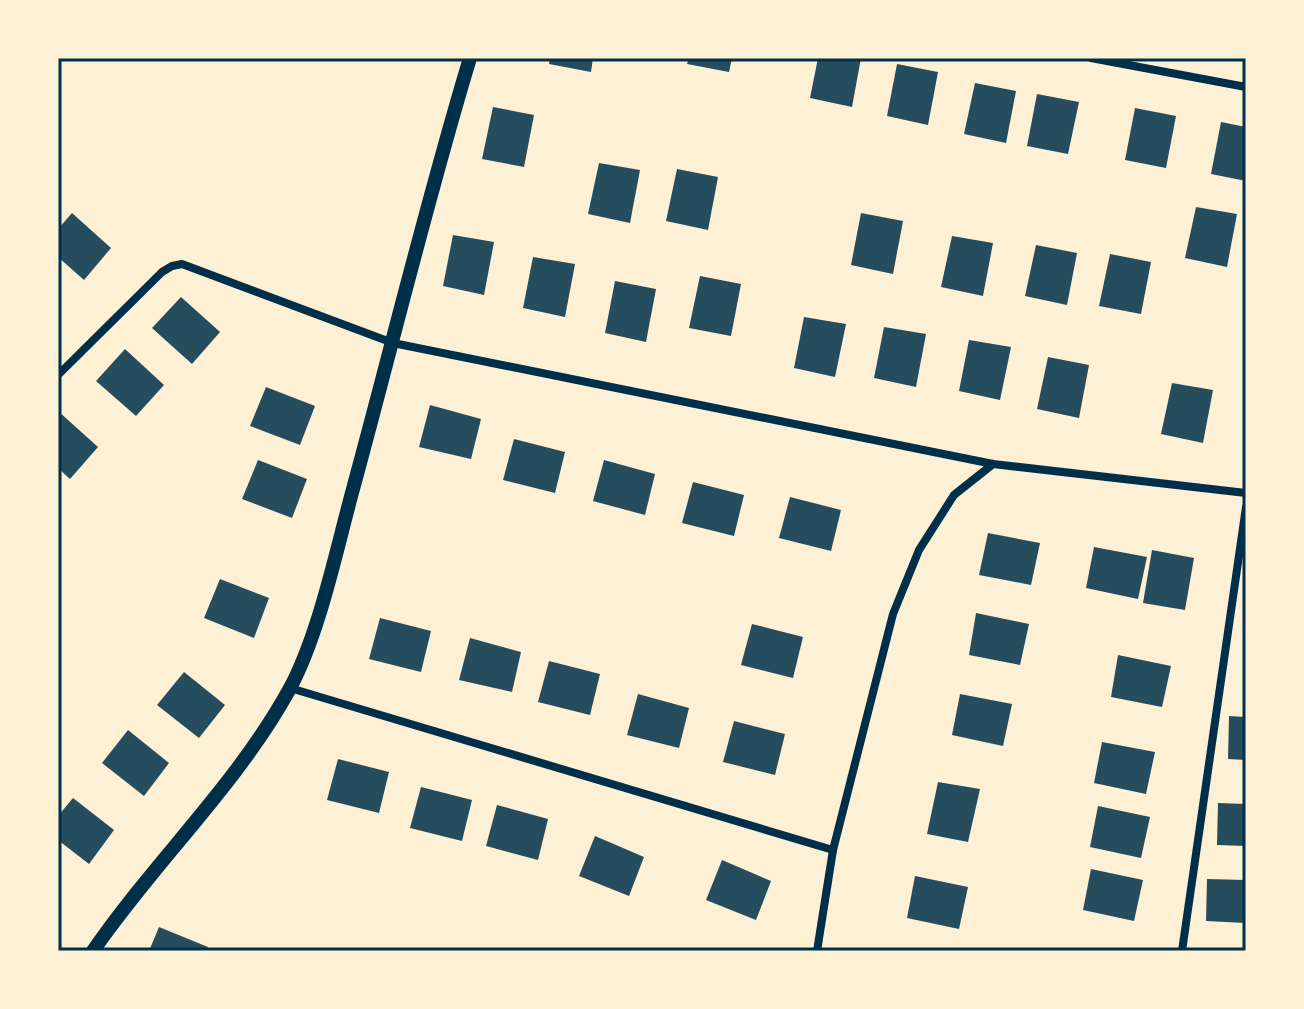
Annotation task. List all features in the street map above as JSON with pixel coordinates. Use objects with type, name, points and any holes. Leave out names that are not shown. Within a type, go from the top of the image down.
[{"type":"street","points":[[93,951],[118,914],[218,793],[269,723],[290,688],[324,594],[470,58]]},
{"type":"street","points":[[1091,58],[1246,87]]},
{"type":"street","points":[[58,375],[162,272],[182,264],[393,343],[993,464],[1246,493]]},
{"type":"street","points":[[817,951],[833,850],[898,601],[919,550],[954,495],[993,464]]},
{"type":"street","points":[[1182,951],[1246,507]]},
{"type":"street","points":[[290,688],[833,850]]},
{"type":"building","points":[[550,58],[593,58],[591,72],[549,64]]},
{"type":"building","points":[[689,58],[732,58],[729,72],[687,64]]},
{"type":"building","points":[[818,58],[861,58],[852,107],[810,98]]},
{"type":"building","points":[[897,64],[938,72],[928,125],[887,116]]},
{"type":"building","points":[[975,83],[1016,91],[1006,143],[964,134]]},
{"type":"building","points":[[1037,94],[1079,102],[1068,154],[1027,146]]},
{"type":"building","points":[[493,107],[534,115],[524,167],[482,159]]},
{"type":"building","points":[[1135,108],[1176,116],[1166,168],[1125,160]]},
{"type":"building","points":[[1221,122],[1246,127],[1246,181],[1211,174]]},
{"type":"building","points":[[599,163],[640,170],[630,223],[588,214]]},
{"type":"building","points":[[677,169],[718,177],[708,230],[666,221]]},
{"type":"building","points":[[1196,207],[1237,214],[1227,267],[1185,258]]},
{"type":"building","points":[[72,213],[111,248],[84,280],[58,257],[58,229]]},
{"type":"building","points":[[861,213],[903,221],[893,274],[851,265]]},
{"type":"building","points":[[453,235],[494,242],[484,295],[443,286]]},
{"type":"building","points":[[952,236],[993,243],[983,296],[941,287]]},
{"type":"building","points":[[1036,245],[1077,253],[1067,305],[1025,296]]},
{"type":"building","points":[[1110,254],[1151,262],[1141,314],[1099,306]]},
{"type":"building","points":[[533,257],[575,264],[565,317],[523,308]]},
{"type":"building","points":[[700,276],[741,284],[731,336],[689,328]]},
{"type":"building","points":[[615,281],[656,289],[646,342],[605,333]]},
{"type":"building","points":[[181,297],[220,332],[192,364],[152,328]]},
{"type":"building","points":[[804,317],[846,324],[835,377],[794,368]]},
{"type":"building","points":[[884,327],[926,334],[916,387],[874,378]]},
{"type":"building","points":[[969,340],[1011,347],[1000,400],[959,391]]},
{"type":"building","points":[[125,349],[164,385],[136,416],[96,381]]},
{"type":"building","points":[[1048,357],[1089,365],[1079,418],[1037,409]]},
{"type":"building","points":[[1172,383],[1213,390],[1203,443],[1161,434]]},
{"type":"building","points":[[266,387],[315,406],[300,445],[250,426]]},
{"type":"building","points":[[430,405],[481,419],[471,459],[419,447]]},
{"type":"building","points":[[58,411],[98,447],[70,479],[58,468]]},
{"type":"building","points":[[514,439],[565,452],[555,493],[503,480]]},
{"type":"building","points":[[258,460],[307,479],[292,518],[242,499]]},
{"type":"building","points":[[604,460],[655,474],[645,515],[593,501]]},
{"type":"building","points":[[693,482],[744,495],[734,536],[682,523]]},
{"type":"building","points":[[790,497],[841,510],[831,551],[779,538]]},
{"type":"building","points":[[988,533],[1040,543],[1031,585],[979,575]]},
{"type":"building","points":[[1094,547],[1147,557],[1138,599],[1086,588]]},
{"type":"building","points":[[1152,550],[1194,558],[1185,610],[1143,603]]},
{"type":"building","points":[[220,579],[269,598],[254,638],[204,618]]},
{"type":"building","points":[[976,613],[1029,624],[1020,665],[969,655]]},
{"type":"building","points":[[380,618],[431,631],[421,672],[369,659]]},
{"type":"building","points":[[752,624],[803,637],[793,678],[741,665]]},
{"type":"building","points":[[470,638],[521,652],[512,692],[459,680]]},
{"type":"building","points":[[1118,655],[1171,666],[1162,707],[1111,697]]},
{"type":"building","points":[[549,661],[600,674],[590,715],[538,702]]},
{"type":"building","points":[[184,672],[225,705],[199,738],[157,705]]},
{"type":"building","points":[[638,694],[689,708],[679,748],[627,735]]},
{"type":"building","points":[[960,694],[1012,704],[1003,746],[952,735]]},
{"type":"building","points":[[1229,716],[1246,717],[1246,760],[1228,759]]},
{"type":"building","points":[[734,721],[785,734],[775,775],[723,762]]},
{"type":"building","points":[[128,730],[169,763],[144,796],[102,763]]},
{"type":"building","points":[[1102,742],[1155,752],[1146,794],[1094,783]]},
{"type":"building","points":[[338,759],[389,772],[379,813],[327,800]]},
{"type":"building","points":[[938,782],[980,789],[968,842],[927,834]]},
{"type":"building","points":[[421,787],[472,800],[462,841],[410,828]]},
{"type":"building","points":[[73,798],[114,830],[89,864],[58,840],[58,816]]},
{"type":"building","points":[[1218,803],[1246,804],[1246,846],[1217,845]]},
{"type":"building","points":[[497,805],[548,819],[538,860],[486,846]]},
{"type":"building","points":[[1098,806],[1150,817],[1141,858],[1090,847]]},
{"type":"building","points":[[595,836],[644,857],[629,896],[579,876]]},
{"type":"building","points":[[722,860],[771,881],[756,920],[706,900]]},
{"type":"building","points":[[1091,869],[1143,880],[1134,921],[1083,910]]},
{"type":"building","points":[[915,876],[968,887],[959,929],[907,918]]},
{"type":"building","points":[[1207,879],[1246,880],[1246,923],[1206,921]]},
{"type":"building","points":[[159,927],[208,947],[206,951],[149,951]]}]
